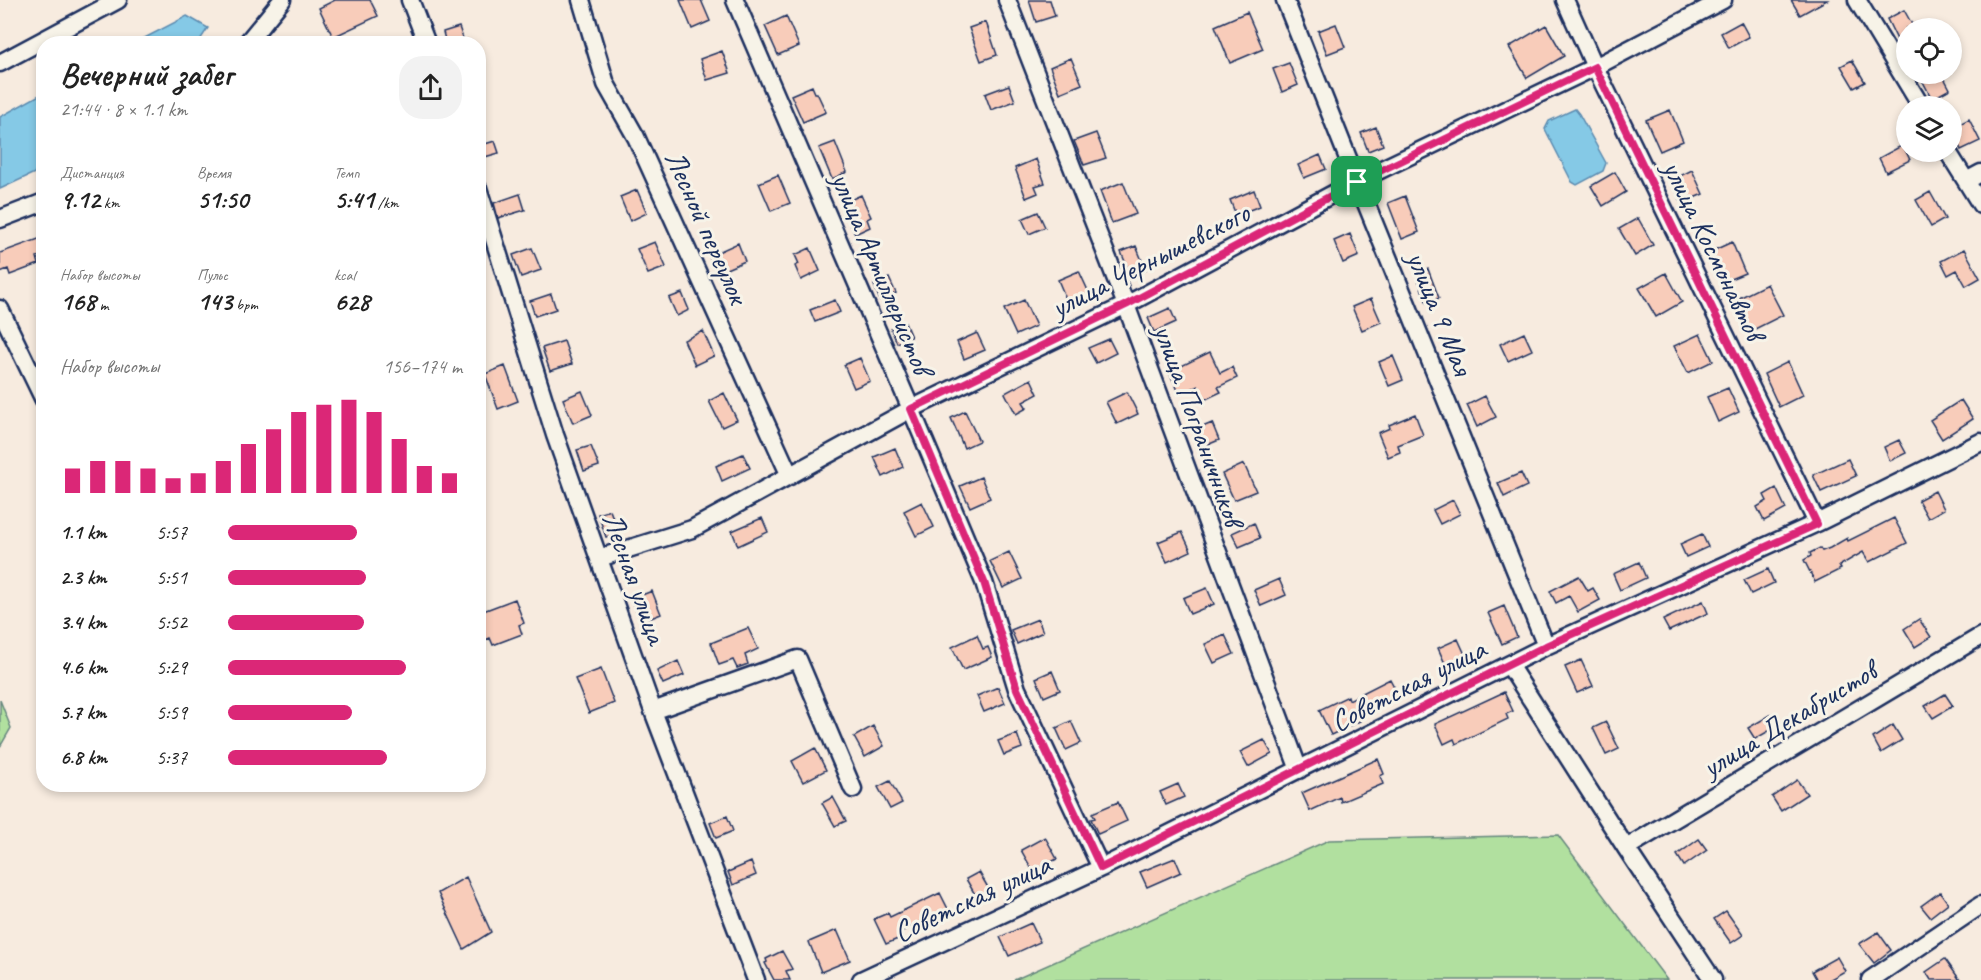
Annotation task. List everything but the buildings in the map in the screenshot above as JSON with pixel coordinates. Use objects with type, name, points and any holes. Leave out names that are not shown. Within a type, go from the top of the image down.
[{"type":"street","points":[[51,36],[118,0]]},
{"type":"street","points":[[253,36],[282,0]]},
{"type":"street","points":[[410,0],[424,36]]},
{"type":"street","name":"Лесной переулок","points":[[581,0],[606,84],[636,137],[790,476]]},
{"type":"street","name":"улица Артиллеристов","points":[[735,0],[984,582],[1017,689],[1101,868]]},
{"type":"street","name":"улица Пограничников","points":[[1007,0],[1126,305],[1299,770]]},
{"type":"street","name":"улица 9 Мая","points":[[1285,0],[1546,646]]},
{"type":"street","name":"улица Космонавтов","points":[[1566,0],[1595,67],[1817,524]]},
{"type":"street","name":"улица Чернышевского","points":[[599,558],[692,529],[911,409],[1126,305],[1357,182],[1595,67],[1723,0]]},
{"type":"street","points":[[1857,0],[1915,96]]},
{"type":"street","points":[[0,63],[36,44]]},
{"type":"street","points":[[1958,162],[1973,177],[1981,205]]},
{"type":"street","points":[[0,219],[36,205]]},
{"type":"street","name":"Лесная улица","points":[[486,214],[555,435],[653,711],[756,980]]},
{"type":"street","points":[[0,309],[36,383]]},
{"type":"street","name":"Советская улица","points":[[861,980],[1101,868],[1546,646],[1817,524],[1981,442]]},
{"type":"street","name":"улица Декабристов","points":[[1626,848],[1981,636]]},
{"type":"street","points":[[653,711],[798,659],[853,789]]},
{"type":"street","points":[[1509,664],[1713,980]]},
{"type":"street","points":[[1870,980],[1981,905]]},
{"type":"green space","points":[[0,700],[11,728],[0,747]]},
{"type":"green space","points":[[1558,835],[1667,980],[1014,980],[1329,840]]},
{"type":"water","points":[[187,16],[208,28],[203,36],[148,36]]},
{"type":"water","points":[[36,97],[36,172],[0,189],[0,117]]},
{"type":"water","points":[[1575,109],[1606,163],[1603,171],[1577,185],[1572,182],[1545,129],[1549,121]]},
{"type":"route","points":[[1595,67],[1817,524],[1546,646],[1101,868],[1017,689],[984,582],[911,409],[1126,305],[1357,182],[1595,67]]}]
